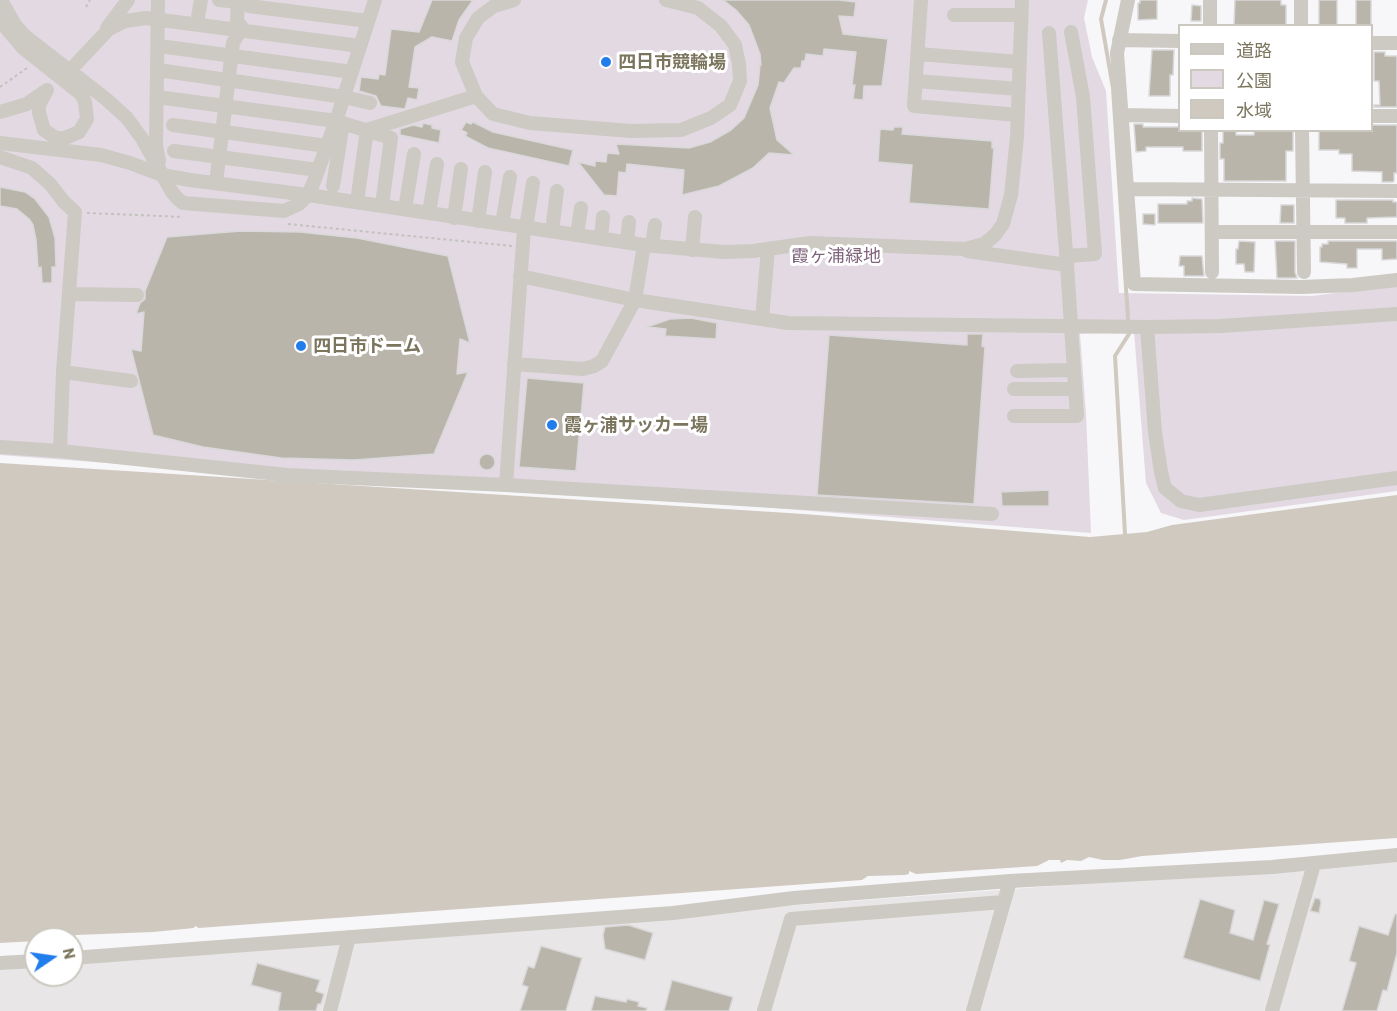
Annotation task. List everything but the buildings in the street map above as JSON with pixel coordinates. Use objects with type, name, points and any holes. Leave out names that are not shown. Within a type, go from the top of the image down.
[{"type":"street","points":[[1,0],[15,25],[25,36],[127,118],[143,140],[172,192],[183,203],[284,211],[299,204],[308,195],[327,146],[340,122]]},
{"type":"street","points":[[76,64],[128,0]]},
{"type":"street","points":[[158,0],[156,145],[162,175]]},
{"type":"street","points":[[197,23],[201,0]]},
{"type":"street","points":[[333,186],[344,97],[375,0]]},
{"type":"street","points":[[514,0],[494,6],[478,18],[466,38],[462,62],[476,96],[493,114],[541,124],[631,131],[681,130],[711,118],[730,105],[740,81],[735,45],[721,26],[698,8],[666,0]]},
{"type":"street","points":[[921,0],[914,106],[1018,115]]},
{"type":"street","points":[[956,250],[984,244],[995,235],[1003,224],[1011,195],[1018,115],[1022,0]]},
{"type":"street","points":[[1128,0],[1117,53],[1134,284],[1301,286],[1353,285],[1397,280]]},
{"type":"street","points":[[1210,0],[1210,24]]},
{"type":"street","points":[[1301,0],[1301,24]]},
{"type":"street","points":[[244,30],[237,21],[234,2],[368,21]]},
{"type":"street","points":[[954,15],[1021,15]]},
{"type":"street","points":[[100,37],[125,21],[158,18],[360,46]]},
{"type":"street","points":[[0,21],[23,48],[81,94],[85,102],[87,119],[79,132],[64,138],[56,138],[44,130],[40,121],[39,105],[51,87],[27,104],[0,112]]},
{"type":"street","points":[[216,183],[235,38],[244,30]]},
{"type":"street","points":[[0,143],[101,155],[162,175],[190,180],[692,250],[724,252],[810,243],[956,250],[1067,260],[1095,254],[1083,97],[1071,32]]},
{"type":"street","points":[[1014,416],[1077,416],[1074,370],[1075,326],[1067,260],[1049,33]]},
{"type":"street","points":[[1119,40],[1178,41]]},
{"type":"street","points":[[1373,44],[1397,43]]},
{"type":"street","points":[[159,46],[352,72]]},
{"type":"street","points":[[918,54],[1020,62]]},
{"type":"street","points":[[158,70],[344,97],[370,103]]},
{"type":"street","points":[[916,81],[1019,89]]},
{"type":"street","points":[[367,130],[476,96]]},
{"type":"street","points":[[157,97],[340,122],[392,138],[382,205]]},
{"type":"street","points":[[1121,115],[1178,116]]},
{"type":"street","points":[[1373,116],[1397,116]]},
{"type":"street","points":[[173,125],[223,130],[327,146]]},
{"type":"street","points":[[357,202],[367,130]]},
{"type":"street","points":[[1211,132],[1212,272]]},
{"type":"street","points":[[1302,132],[1304,272]]},
{"type":"street","points":[[174,151],[318,170]]},
{"type":"street","points":[[405,209],[414,154]]},
{"type":"street","points":[[0,157],[32,168],[75,212],[63,372],[60,452]]},
{"type":"street","points":[[429,213],[437,164]]},
{"type":"street","points":[[454,218],[461,169]]},
{"type":"street","points":[[478,221],[485,172]]},
{"type":"street","points":[[502,224],[510,177]]},
{"type":"street","points":[[506,485],[520,276],[533,183]]},
{"type":"street","points":[[1127,189],[1397,191]]},
{"type":"street","points":[[552,231],[557,190]]},
{"type":"street","points":[[577,235],[581,208]]},
{"type":"street","points":[[601,238],[603,217]]},
{"type":"street","points":[[692,250],[695,217]]},
{"type":"street","points":[[627,242],[629,222]]},
{"type":"street","points":[[514,364],[583,369],[594,366],[602,360],[635,300],[655,225]]},
{"type":"street","points":[[1212,232],[1397,232]]},
{"type":"street","points":[[762,319],[768,249]]},
{"type":"street","points":[[520,276],[635,300],[788,323],[1221,326],[1397,314]]},
{"type":"street","points":[[69,294],[137,295]]},
{"type":"street","points":[[1141,327],[1161,472],[1165,488],[1181,501],[1199,505],[1397,478]]},
{"type":"street","points":[[1017,371],[1074,370]]},
{"type":"street","points":[[63,372],[131,381]]},
{"type":"street","points":[[1014,389],[1075,388]]},
{"type":"street","points":[[0,447],[287,475],[506,485],[992,514]]},
{"type":"street","points":[[84,957],[673,913],[794,898],[1010,880],[1314,864],[1397,855]]},
{"type":"street","points":[[1272,1011],[1314,864]]},
{"type":"street","points":[[973,1011],[1010,880]]},
{"type":"street","points":[[764,1011],[791,919],[1003,902]]},
{"type":"street","points":[[330,1011],[349,937]]},
{"type":"street","points":[[0,963],[24,962]]},
{"type":"path","points":[[86,7],[90,0]]},
{"type":"path","points":[[0,87],[27,68]]},
{"type":"path","points":[[75,212],[187,217]]},
{"type":"path","points":[[279,223],[512,245],[511,255]]},
{"type":"shaded area","points":[[1397,860],[1397,1011],[0,1011],[0,970],[24,968],[24,987],[84,987],[84,963],[538,929],[786,906]]},
{"type":"green space","name":"霞ヶ浦緑地","points":[[0,0],[1088,0],[1084,18],[1092,57],[1106,91],[1119,293],[1312,296],[1397,285],[1397,491],[1184,520],[1161,513],[1146,483],[1134,331],[1080,334],[1091,533],[722,504],[429,487],[0,455]]},
{"type":"water","points":[[0,463],[804,514],[1090,537],[1147,532],[1172,525],[1397,495],[1397,838],[1142,856],[1120,860],[1089,857],[1081,861],[1067,860],[1061,863],[1060,860],[1049,860],[1037,866],[916,874],[909,871],[909,874],[904,875],[868,876],[862,880],[199,928],[195,926],[194,928],[153,932],[84,935],[84,927],[24,927],[24,942],[0,943]]},
{"type":"waterway","points":[[1106,0],[1101,19],[1113,88],[1129,334],[1115,356],[1125,534]]},
{"type":"place","name":"四日市競輪場","points":[[606,62]]},
{"type":"place","name":"四日市ドーム","points":[[301,346]]},
{"type":"place","name":"霞ヶ浦サッカー場","points":[[552,425]]}]
